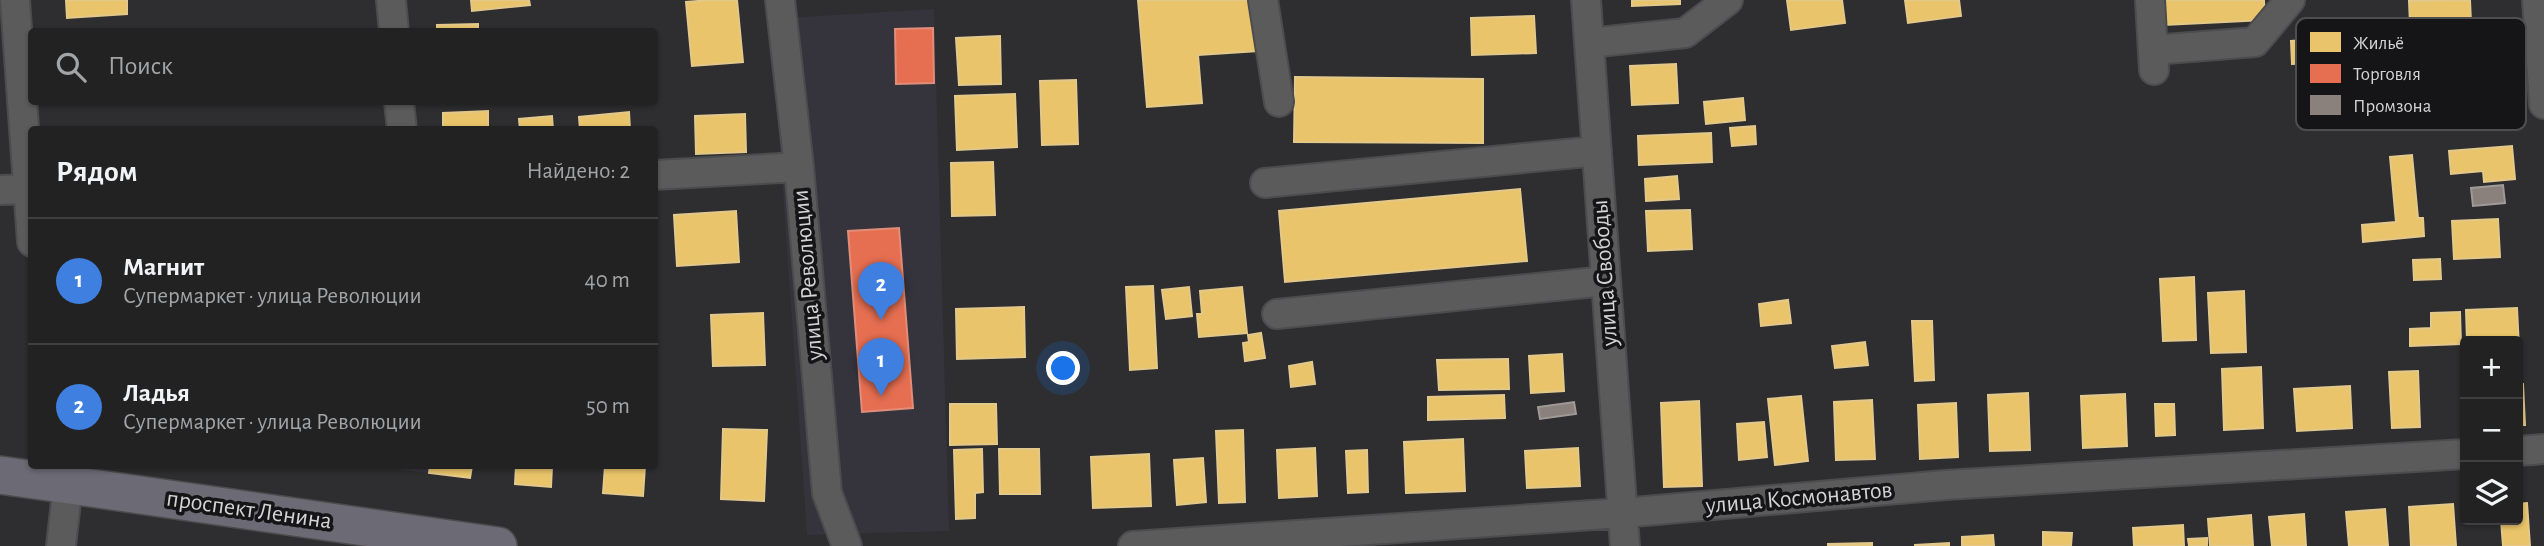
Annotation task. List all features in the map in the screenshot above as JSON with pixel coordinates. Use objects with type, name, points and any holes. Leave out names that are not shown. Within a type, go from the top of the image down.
[{"type":"main road","name":"проспект Ленина","points":[[0,475],[53,477],[369,537],[498,546]]},
{"type":"street","points":[[0,190],[28,189],[15,0]]},
{"type":"street","points":[[391,0],[394,28]]},
{"type":"street","name":"улица Революции","points":[[780,0],[799,167],[827,493],[847,546]]},
{"type":"street","points":[[1263,0],[1279,102]]},
{"type":"street","name":"улица Свободы","points":[[1586,0],[1625,546]]},
{"type":"street","points":[[1589,43],[1685,33],[1728,0]]},
{"type":"street","points":[[2150,0],[2154,60],[2255,42],[2290,0]]},
{"type":"street","points":[[2537,0],[2544,104]]},
{"type":"street","points":[[400,105],[402,126]]},
{"type":"street","points":[[1265,183],[1597,151]]},
{"type":"street","points":[[658,175],[799,167]]},
{"type":"street","points":[[1277,314],[1606,281]]},
{"type":"street","points":[[2523,451],[2544,449]]},
{"type":"street","name":"улица Космонавтов","points":[[1133,546],[1622,513],[1945,485],[2460,454]]},
{"type":"street","points":[[53,477],[61,546]]},
{"type":"shaded area","points":[[934,9],[949,531],[807,535],[771,19]]},
{"type":"shaded area","points":[[396,469],[430,469],[429,473]]},
{"type":"building: Жильё","points":[[66,0],[127,0],[127,14],[67,18]]},
{"type":"building: Жильё","points":[[471,0],[529,0],[530,5],[472,11]]},
{"type":"building: Жильё","points":[[737,0],[743,62],[692,66],[686,2]]},
{"type":"building: Жильё","points":[[1138,0],[1254,0],[1258,51],[1198,55],[1202,103],[1147,107]]},
{"type":"building: Жильё","points":[[1632,0],[1680,0],[1680,4],[1632,6]]},
{"type":"building: Жильё","points":[[1787,0],[1842,0],[1845,23],[1791,30]]},
{"type":"building: Жильё","points":[[1905,0],[1959,0],[1961,16],[1908,23]]},
{"type":"building: Жильё","points":[[2163,0],[2264,0],[2265,20],[2164,25]]},
{"type":"building: Жильё","points":[[2470,0],[2471,18],[2410,18],[2409,1]]},
{"type":"building: Жильё","points":[[1534,16],[1536,53],[1472,55],[1471,18]]},
{"type":"building: Жильё","points":[[478,24],[478,28],[437,28],[437,25]]},
{"type":"building: Жильё","points":[[1000,36],[1001,84],[959,85],[956,38]]},
{"type":"building: Жильё","points":[[2291,41],[2296,41],[2296,64],[2292,64]]},
{"type":"building: Жильё","points":[[1676,64],[1678,103],[1632,105],[1630,66]]},
{"type":"building: Жильё","points":[[1295,77],[1483,79],[1483,143],[1294,142]]},
{"type":"building: Жильё","points":[[1076,80],[1078,144],[1042,145],[1040,81]]},
{"type":"building: Жильё","points":[[1015,94],[1017,147],[957,150],[955,96]]},
{"type":"building: Жильё","points":[[1743,98],[1745,120],[1706,124],[1704,102]]},
{"type":"building: Жильё","points":[[488,111],[488,126],[443,126],[443,113]]},
{"type":"building: Жильё","points":[[629,112],[630,126],[580,126],[579,117]]},
{"type":"building: Жильё","points":[[745,114],[746,152],[696,154],[695,116]]},
{"type":"building: Жильё","points":[[552,116],[553,126],[520,126],[519,119]]},
{"type":"building: Жильё","points":[[1755,126],[1756,144],[1732,146],[1730,128]]},
{"type":"building: Жильё","points":[[1711,133],[1712,162],[1639,165],[1638,136]]},
{"type":"building: Жильё","points":[[2512,146],[2515,179],[2484,182],[2483,171],[2451,174],[2449,151]]},
{"type":"building: Жильё","points":[[2412,155],[2418,218],[2423,218],[2424,236],[2363,242],[2362,225],[2396,222],[2390,157]]},
{"type":"building: Жильё","points":[[993,162],[995,215],[952,216],[951,163]]},
{"type":"building: Жильё","points":[[1677,176],[1679,199],[1646,201],[1645,179]]},
{"type":"building: Жильё","points":[[1520,189],[1527,261],[1285,282],[1279,211]]},
{"type":"building: Жильё","points":[[1690,210],[1692,249],[1648,251],[1646,211]]},
{"type":"building: Жильё","points":[[736,211],[739,262],[677,266],[674,215]]},
{"type":"building: Жильё","points":[[2498,219],[2500,257],[2454,259],[2452,221]]},
{"type":"building: Жильё","points":[[2440,259],[2441,279],[2414,280],[2413,260]]},
{"type":"building: Жильё","points":[[2194,277],[2196,340],[2163,341],[2160,279]]},
{"type":"building: Жильё","points":[[1153,286],[1157,368],[1130,370],[1126,287]]},
{"type":"building: Жильё","points":[[1189,287],[1192,316],[1166,319],[1162,290]]},
{"type":"building: Жильё","points":[[1242,287],[1247,333],[1199,337],[1197,314],[1202,314],[1200,291]]},
{"type":"building: Жильё","points":[[2244,291],[2246,352],[2211,353],[2208,293]]},
{"type":"building: Жильё","points":[[1788,300],[1791,323],[1761,326],[1759,304]]},
{"type":"building: Жильё","points":[[1024,307],[1025,357],[957,359],[956,309]]},
{"type":"building: Жильё","points":[[2517,308],[2518,336],[2467,336],[2466,310]]},
{"type":"building: Жильё","points":[[2460,312],[2460,344],[2410,346],[2410,329],[2431,328],[2431,313]]},
{"type":"building: Жильё","points":[[763,313],[765,365],[713,366],[711,315]]},
{"type":"building: Жильё","points":[[1912,321],[1932,321],[1934,380],[1915,381]]},
{"type":"building: Жильё","points":[[1261,333],[1265,358],[1245,361],[1243,343],[1249,342],[1248,335]]},
{"type":"building: Жильё","points":[[1865,342],[1868,365],[1835,368],[1832,346]]},
{"type":"building: Жильё","points":[[1562,354],[1564,391],[1531,393],[1529,356]]},
{"type":"building: Жильё","points":[[1508,359],[1509,389],[1439,390],[1437,360]]},
{"type":"building: Жильё","points":[[1312,362],[1315,384],[1291,387],[1289,366]]},
{"type":"building: Жильё","points":[[2261,367],[2263,428],[2224,430],[2222,369]]},
{"type":"building: Жильё","points":[[2418,371],[2420,427],[2392,428],[2389,372]]},
{"type":"building: Жильё","points":[[2523,384],[2525,425],[2523,425]]},
{"type":"building: Жильё","points":[[2350,386],[2352,428],[2297,431],[2294,389]]},
{"type":"building: Жильё","points":[[2028,393],[2030,450],[1990,451],[1988,395]]},
{"type":"building: Жильё","points":[[2125,394],[2127,446],[2083,448],[2081,396]]},
{"type":"building: Жильё","points":[[1504,395],[1505,418],[1428,420],[1428,397]]},
{"type":"building: Жильё","points":[[1801,396],[1808,461],[1775,465],[1768,399]]},
{"type":"building: Жильё","points":[[1872,400],[1875,459],[1836,460],[1834,402]]},
{"type":"building: Жильё","points":[[1699,401],[1702,486],[1664,487],[1661,403]]},
{"type":"building: Жильё","points":[[1956,403],[1958,457],[1920,459],[1918,405]]},
{"type":"building: Жильё","points":[[950,404],[996,404],[997,444],[950,445]]},
{"type":"building: Жильё","points":[[2155,404],[2174,404],[2175,435],[2156,436]]},
{"type":"building: Жильё","points":[[1764,422],[1767,457],[1739,460],[1737,424]]},
{"type":"building: Жильё","points":[[723,429],[767,430],[764,501],[721,499]]},
{"type":"building: Жильё","points":[[1243,430],[1245,502],[1219,503],[1216,431]]},
{"type":"building: Жильё","points":[[1463,439],[1465,491],[1406,493],[1404,442]]},
{"type":"building: Жильё","points":[[1315,448],[1317,496],[1279,498],[1277,450]]},
{"type":"building: Жильё","points":[[1578,448],[1580,486],[1527,488],[1525,451]]},
{"type":"building: Жильё","points":[[982,449],[983,492],[975,493],[975,518],[956,519],[954,450]]},
{"type":"building: Жильё","points":[[999,449],[1039,449],[1040,494],[1000,494]]},
{"type":"building: Жильё","points":[[1367,450],[1368,492],[1348,493],[1346,451]]},
{"type":"building: Жильё","points":[[1149,454],[1151,506],[1093,508],[1091,457]]},
{"type":"building: Жильё","points":[[1203,458],[1206,502],[1177,505],[1174,460]]},
{"type":"building: Жильё","points":[[430,469],[472,469],[470,478],[429,473]]},
{"type":"building: Жильё","points":[[516,469],[552,469],[551,487],[515,484]]},
{"type":"building: Жильё","points":[[605,469],[645,469],[643,496],[603,493]]},
{"type":"building: Жильё","points":[[2523,503],[2527,503],[2530,546],[2503,546],[2501,525],[2523,525]]},
{"type":"building: Жильё","points":[[2453,504],[2456,546],[2411,546],[2409,507]]},
{"type":"building: Жильё","points":[[2385,509],[2388,546],[2349,546],[2346,512]]},
{"type":"building: Жильё","points":[[2304,514],[2306,546],[2272,546],[2269,517]]},
{"type":"building: Жильё","points":[[2251,515],[2253,546],[2210,546],[2208,519]]},
{"type":"building: Жильё","points":[[2183,525],[2184,546],[2134,546],[2133,528]]},
{"type":"building: Жильё","points":[[2043,532],[2072,533],[2071,546],[2043,546]]},
{"type":"building: Жильё","points":[[1993,535],[1994,546],[1962,546],[1962,537]]},
{"type":"building: Жильё","points":[[2207,538],[2207,546],[2189,546],[2188,539]]},
{"type":"building: Жильё","points":[[1872,543],[1872,546],[1828,546],[1828,544]]},
{"type":"building: Жильё","points":[[1949,543],[1949,546],[1915,546],[1915,545]]},
{"type":"building: Торговля","points":[[933,28],[934,83],[896,84],[895,29]]},
{"type":"building: Торговля","points":[[899,228],[913,408],[862,412],[848,231]]},
{"type":"building: Промзона","points":[[2503,185],[2505,203],[2473,206],[2471,188]]},
{"type":"building: Промзона","points":[[1574,402],[1576,414],[1540,419],[1538,407]]},
{"type":"place","name":"Ладья","points":[[881,320]]},
{"type":"place","name":"Магнит","points":[[881,396]]}]
